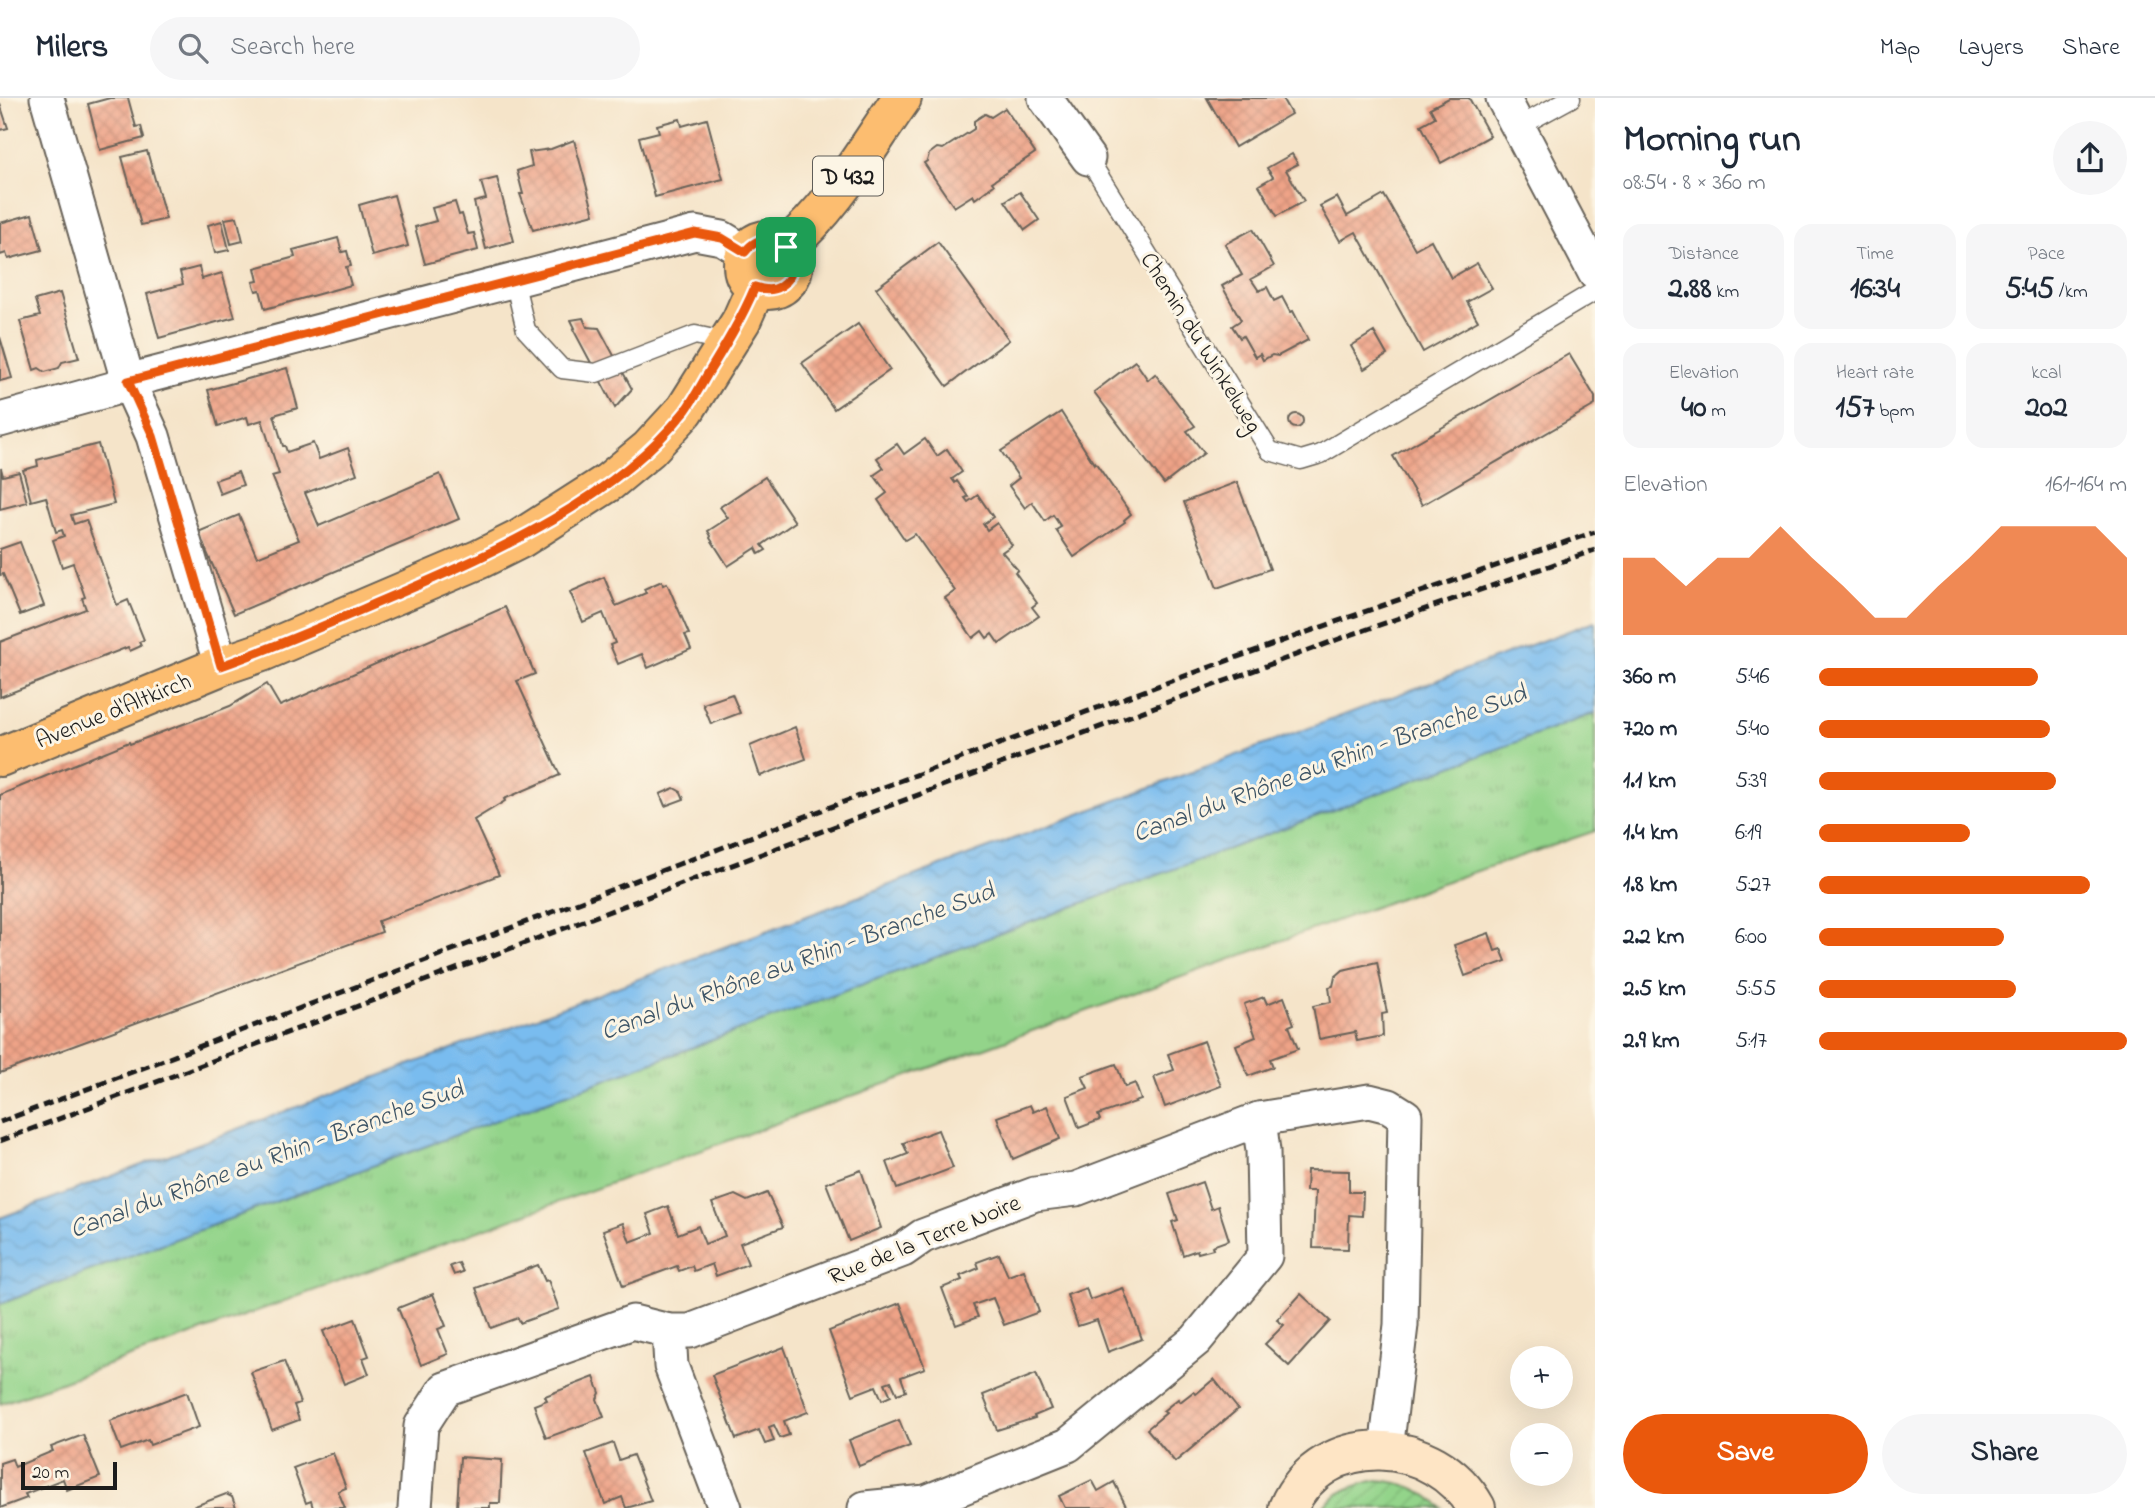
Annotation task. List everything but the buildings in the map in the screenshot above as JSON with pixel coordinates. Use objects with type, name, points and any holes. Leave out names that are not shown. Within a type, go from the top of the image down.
[{"type":"main road","name":"D 432","points":[[750,270],[763,290],[778,288],[790,277],[793,262],[786,247],[801,235],[836,193],[902,98]]},
{"type":"main road","name":"Avenue d'Altkirch","points":[[0,757],[221,666],[262,652],[480,559],[520,539],[609,482],[649,449],[685,410],[741,321],[750,270]]},
{"type":"main road","points":[[1288,1508],[1306,1482],[1323,1468],[1355,1454],[1386,1450],[1417,1456],[1434,1464],[1461,1486],[1476,1508]]},
{"type":"street","points":[[47,98],[128,381],[153,436],[221,666]]},
{"type":"street","name":"Chemin du Winkelweg","points":[[1045,98],[1088,158]]},
{"type":"street","points":[[1503,98],[1595,273]]},
{"type":"street","points":[[0,420],[112,389],[128,381],[695,233],[722,238],[750,270]]},
{"type":"street","name":"Rue de la Terre Noire","points":[[415,1508],[421,1426],[445,1389],[634,1322],[669,1331],[690,1331],[903,1250],[923,1236],[1035,1194],[1076,1189],[1259,1119],[1369,1101],[1389,1106],[1405,1116],[1401,1325],[1386,1450]]},
{"type":"street","points":[[865,1508],[926,1502],[1068,1445],[1196,1340],[1265,1256],[1263,1151],[1259,1119]]},
{"type":"street","points":[[669,1331],[671,1366],[726,1508]]},
{"type":"lane","points":[[1518,127],[1571,98]]},
{"type":"lane","name":"Chemin du Winkelweg","points":[[1088,158],[1270,451],[1301,460],[1321,454],[1595,291]]},
{"type":"lane","points":[[514,280],[526,330],[562,369],[596,373],[695,335],[728,342]]},
{"type":"green space","points":[[1595,713],[1595,831],[1433,886],[0,1404],[0,1304]]},
{"type":"green space","points":[[1377,1480],[1412,1488],[1442,1508],[1322,1508],[1347,1490]]},
{"type":"water","name":"Canal du Rhône au Rhin - Branche Sud","points":[[1595,621],[1595,713],[0,1304],[0,1218]]},
{"type":"railway","points":[[0,1122],[994,746],[1394,601],[1595,532]]},
{"type":"railway","points":[[0,1141],[1016,758],[1339,639],[1595,550]]},
{"type":"route","points":[[695,233],[722,238],[745,252],[750,246],[765,239],[773,239],[786,247],[793,262],[790,277],[778,288],[771,290],[755,287],[741,321],[685,410],[649,449],[609,482],[520,539],[480,559],[262,652],[221,666],[153,436],[128,381],[695,233]]}]
